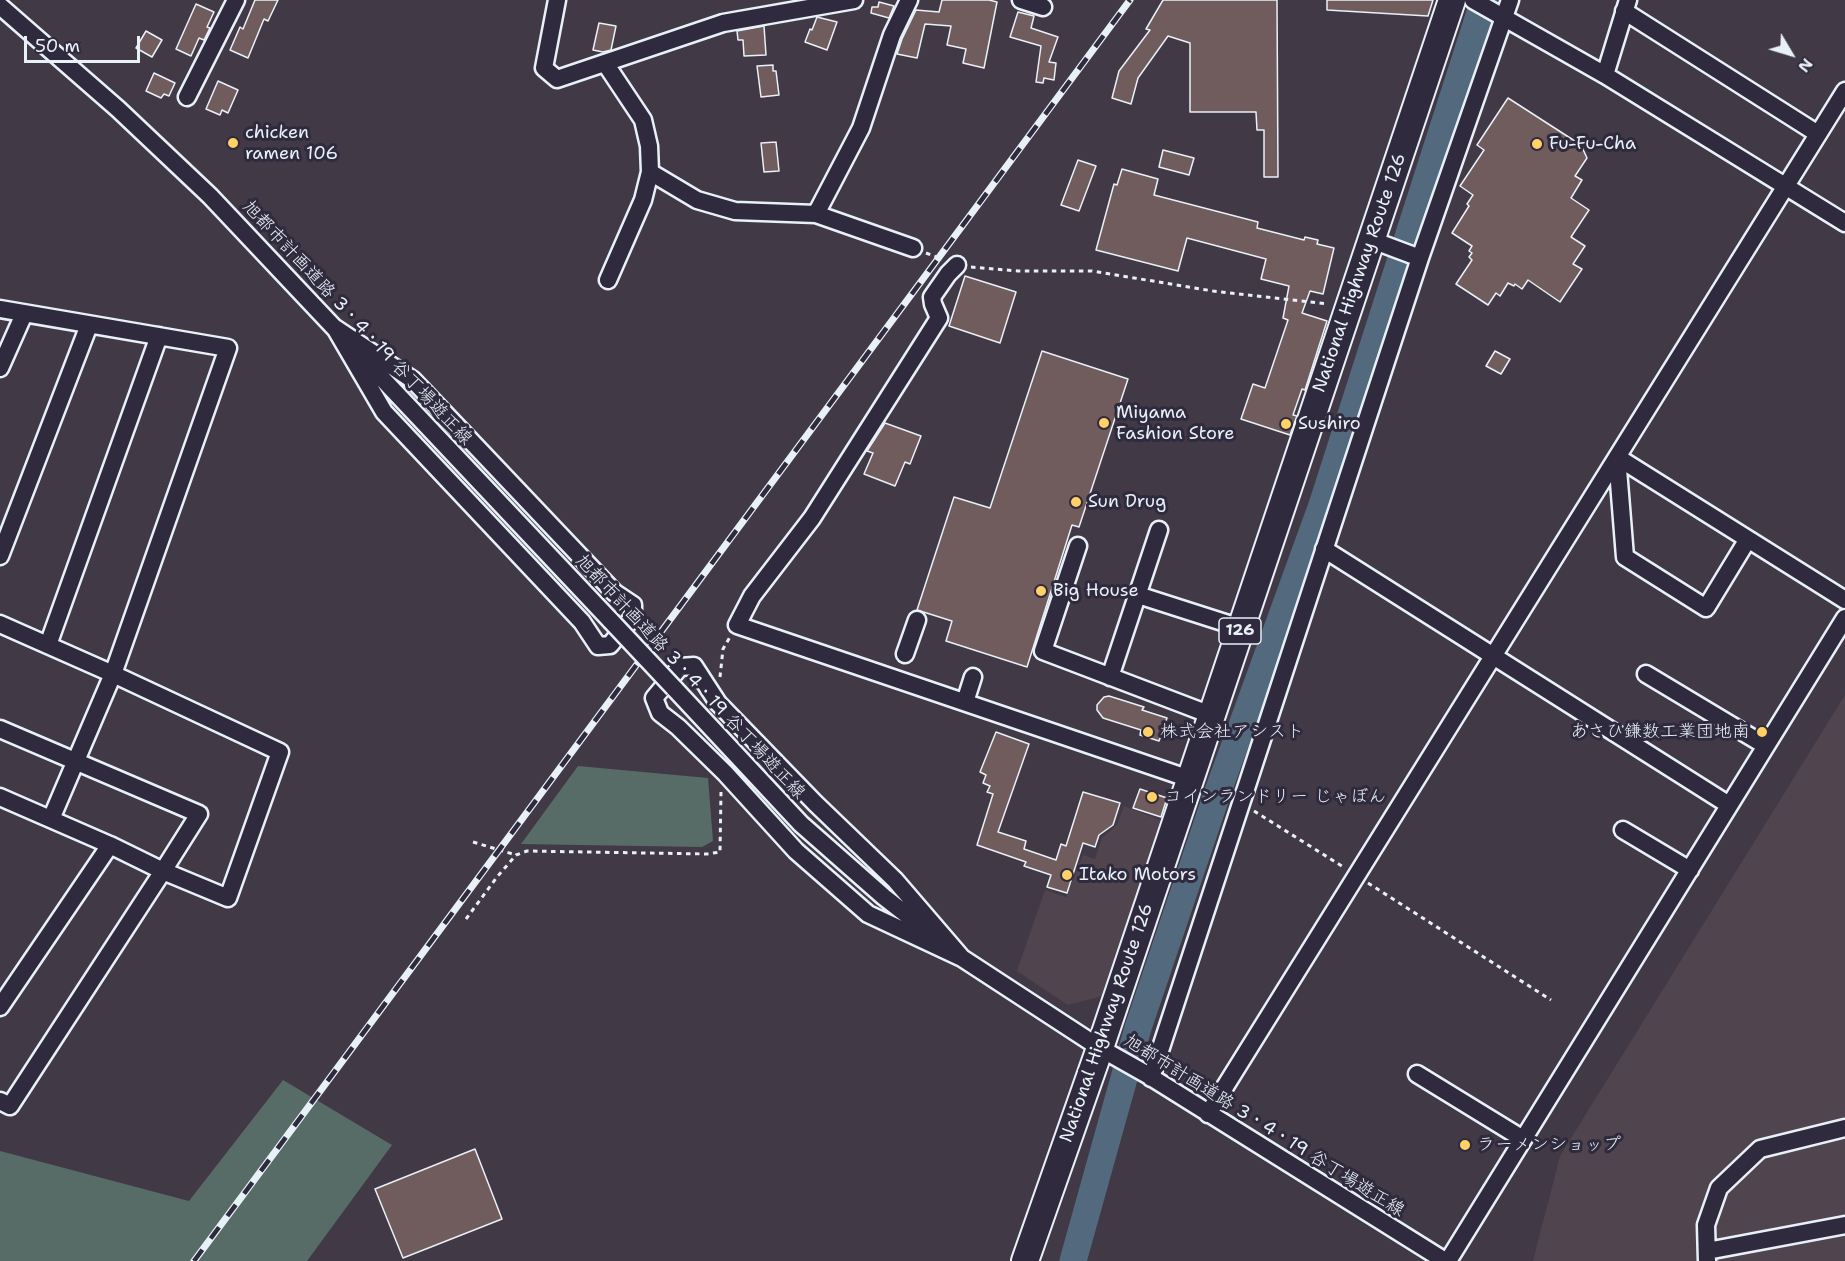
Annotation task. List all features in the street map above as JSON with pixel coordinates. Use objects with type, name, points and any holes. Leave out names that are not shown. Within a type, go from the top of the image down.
[{"type":"highway","name":"National Highway Route 126","points":[[1025,1261],[1111,1054],[1190,779],[1240,628],[1255,562],[1288,462],[1349,306],[1452,0]]},
{"type":"street","points":[[188,97],[236,0]]},
{"type":"street","points":[[557,0],[544,68],[557,79],[723,23],[854,0]]},
{"type":"street","points":[[816,214],[861,128],[892,35],[909,0]]},
{"type":"street","points":[[1021,0],[1043,7]]},
{"type":"street","points":[[1473,0],[1605,75],[1845,223]]},
{"type":"street","points":[[1148,1076],[1241,804],[1420,258],[1510,0]]},
{"type":"street","name":"旭都市計画道路 3・4・19 谷丁場遊正線","points":[[0,6],[118,109],[202,188],[801,824],[884,897],[962,958],[1111,1054],[1446,1261]]},
{"type":"street","points":[[1605,75],[1626,6],[1818,134]]},
{"type":"street","points":[[604,63],[643,120],[649,146],[650,172],[643,200],[608,280]]},
{"type":"street","points":[[1208,1114],[1845,91]]},
{"type":"street","points":[[650,172],[698,200],[735,211],[816,214],[913,248]]},
{"type":"street","points":[[1372,240],[1420,258]]},
{"type":"street","points":[[957,265],[932,297],[939,318],[812,518],[752,596],[737,625],[1190,779]]},
{"type":"street","points":[[0,309],[228,348],[113,674],[51,819]]},
{"type":"street","points":[[0,368],[24,314]]},
{"type":"street","points":[[0,556],[89,325]]},
{"type":"street","points":[[335,328],[413,380],[615,593],[633,605],[633,617],[610,645],[598,646],[582,622],[384,412],[335,328]]},
{"type":"street","points":[[48,645],[159,336]]},
{"type":"street","points":[[1617,457],[1625,557],[1635,564],[1706,608],[1748,539]]},
{"type":"street","points":[[1617,457],[1845,600]]},
{"type":"street","points":[[1110,677],[1159,530]]},
{"type":"street","points":[[1078,546],[1043,651],[1211,715]]},
{"type":"street","points":[[1324,549],[1729,806]]},
{"type":"street","points":[[1137,595],[1240,628]]},
{"type":"street","points":[[1446,1261],[1845,618]]},
{"type":"street","points":[[905,654],[917,620]]},
{"type":"street","points":[[0,624],[280,752],[228,898],[0,797]]},
{"type":"street","points":[[694,666],[718,703],[815,803],[895,880],[962,958],[868,914],[796,851],[702,750],[660,713],[654,698],[680,667],[694,666]]},
{"type":"street","points":[[1646,674],[1766,746]]},
{"type":"street","points":[[965,702],[973,677]]},
{"type":"street","points":[[0,729],[198,814],[10,1106],[0,1101]]},
{"type":"street","points":[[1623,830],[1689,870]]},
{"type":"street","points":[[0,1007],[110,845]]},
{"type":"street","points":[[1417,1074],[1523,1139]]},
{"type":"street","points":[[1845,1128],[1760,1149],[1719,1188],[1706,1225],[1707,1256],[1845,1225]]},
{"type":"path","points":[[913,248],[957,265],[974,268],[1018,271],[1092,271],[1213,291],[1349,306]]},
{"type":"path","points":[[720,682],[723,649],[737,625]]},
{"type":"path","points":[[466,919],[516,855],[527,851],[707,854],[720,852],[721,793]]},
{"type":"path","points":[[1241,804],[1551,999]]},
{"type":"path","points":[[473,842],[516,855]]},
{"type":"shaded area","points":[[1845,695],[1845,1261],[1533,1261],[1560,1156]]},
{"type":"shaded area","points":[[1124,806],[1165,822],[1102,996],[1068,1005],[1017,971],[1045,890],[1066,897],[1083,855],[1095,859],[1102,838],[1117,825]]},
{"type":"green space","points":[[578,766],[708,778],[713,841],[702,847],[521,844]]},
{"type":"green space","points":[[283,1080],[392,1145],[307,1261],[0,1261],[0,1151],[189,1201]]},
{"type":"building","points":[[255,0],[278,0],[268,21],[264,19],[248,58],[230,50],[240,27],[243,29]]},
{"type":"building","points":[[942,0],[997,2],[984,68],[963,63],[966,49],[947,45],[951,26],[925,24],[917,58],[897,54],[916,10],[939,12]]},
{"type":"building","points":[[1163,0],[1277,0],[1278,177],[1264,177],[1264,130],[1257,130],[1256,112],[1190,112],[1190,43],[1168,36],[1138,78],[1131,104],[1112,98],[1119,71],[1150,30],[1146,29]]},
{"type":"building","points":[[1327,0],[1433,0],[1428,16],[1327,10]]},
{"type":"building","points":[[879,2],[894,6],[889,18],[871,13],[872,7],[878,7]]},
{"type":"building","points":[[196,4],[214,12],[204,40],[199,38],[191,56],[176,49]]},
{"type":"building","points":[[1018,12],[1034,16],[1031,28],[1058,37],[1049,62],[1056,63],[1054,80],[1044,78],[1043,83],[1036,82],[1041,46],[1010,37]]},
{"type":"building","points":[[817,17],[837,22],[827,50],[805,42]]},
{"type":"building","points":[[599,23],[616,26],[611,50],[603,52],[593,50]]},
{"type":"building","points":[[764,26],[766,55],[744,56],[743,40],[738,40],[737,31]]},
{"type":"building","points":[[146,31],[162,40],[152,57],[136,48]]},
{"type":"building","points":[[773,65],[779,95],[761,97],[757,66]]},
{"type":"building","points":[[154,73],[175,83],[169,96],[164,94],[161,98],[146,91]]},
{"type":"building","points":[[218,81],[238,90],[228,113],[222,110],[220,115],[206,109]]},
{"type":"building","points":[[1508,98],[1581,145],[1587,158],[1575,176],[1582,180],[1571,198],[1589,210],[1571,237],[1585,246],[1573,264],[1582,269],[1560,302],[1528,280],[1522,289],[1515,284],[1514,286],[1508,283],[1500,296],[1496,293],[1488,305],[1456,284],[1472,260],[1469,257],[1472,253],[1469,251],[1472,246],[1452,233],[1469,206],[1467,204],[1473,195],[1460,186],[1484,150],[1477,145]]},
{"type":"building","points":[[776,142],[779,171],[764,172],[761,143]]},
{"type":"building","points":[[1163,150],[1194,158],[1189,175],[1159,167]]},
{"type":"building","points":[[1078,160],[1096,166],[1079,211],[1061,205]]},
{"type":"building","points":[[1122,169],[1158,179],[1154,195],[1258,222],[1257,228],[1304,240],[1305,237],[1318,240],[1317,244],[1334,248],[1323,294],[1310,291],[1302,313],[1327,321],[1305,390],[1302,389],[1293,415],[1297,416],[1290,435],[1241,419],[1253,384],[1265,388],[1288,320],[1283,318],[1289,286],[1261,279],[1266,259],[1187,238],[1178,271],[1096,250],[1114,184],[1117,185]]},
{"type":"building","points":[[965,276],[1016,292],[1000,343],[949,326]]},
{"type":"building","points":[[1042,351],[1128,379],[1079,527],[1072,525],[1027,667],[946,641],[952,621],[917,610],[954,497],[990,508]]},
{"type":"building","points":[[1495,351],[1510,359],[1501,374],[1486,366]]},
{"type":"building","points":[[885,423],[921,436],[910,464],[905,462],[895,486],[864,474],[873,453],[867,451]]},
{"type":"building","points":[[1109,696],[1144,707],[1142,710],[1167,718],[1159,741],[1140,735],[1141,730],[1103,718],[1097,710],[1097,705],[1104,697]]},
{"type":"building","points":[[996,732],[1029,744],[998,832],[1026,841],[1024,849],[1056,860],[1061,844],[1066,846],[1083,792],[1120,803],[1113,825],[1099,835],[1095,847],[1083,843],[1067,893],[1047,887],[1051,875],[1024,866],[1026,862],[977,845],[993,794],[987,792],[990,786],[983,783],[986,775],[980,772]]},
{"type":"building","points":[[1140,789],[1167,798],[1161,817],[1133,808]]},
{"type":"building","points":[[475,1149],[502,1219],[403,1258],[375,1189]]},
{"type":"waterway","points":[[1073,1261],[1138,1028],[1217,794],[1322,505],[1484,0]]},
{"type":"railway","points":[[194,1261],[1130,0]]},
{"type":"place","name":"chicken ramen 106","points":[[233,143]]},
{"type":"place","name":"Fu-Fu-Cha","points":[[1537,144]]},
{"type":"place","name":"Miyama Fashion Store","points":[[1104,423]]},
{"type":"place","name":"Sushiro","points":[[1286,424]]},
{"type":"place","name":"Sun Drug","points":[[1076,502]]},
{"type":"place","name":"Big House","points":[[1041,591]]},
{"type":"place","name":"株式会社アシスト","points":[[1148,732]]},
{"type":"place","name":"あさひ鎌数工業団地南","points":[[1762,732]]},
{"type":"place","name":"コインランドリー じゃぼん","points":[[1152,797]]},
{"type":"place","name":"Itako Motors","points":[[1067,875]]},
{"type":"place","name":"ラーメンショップ","points":[[1465,1145]]}]
